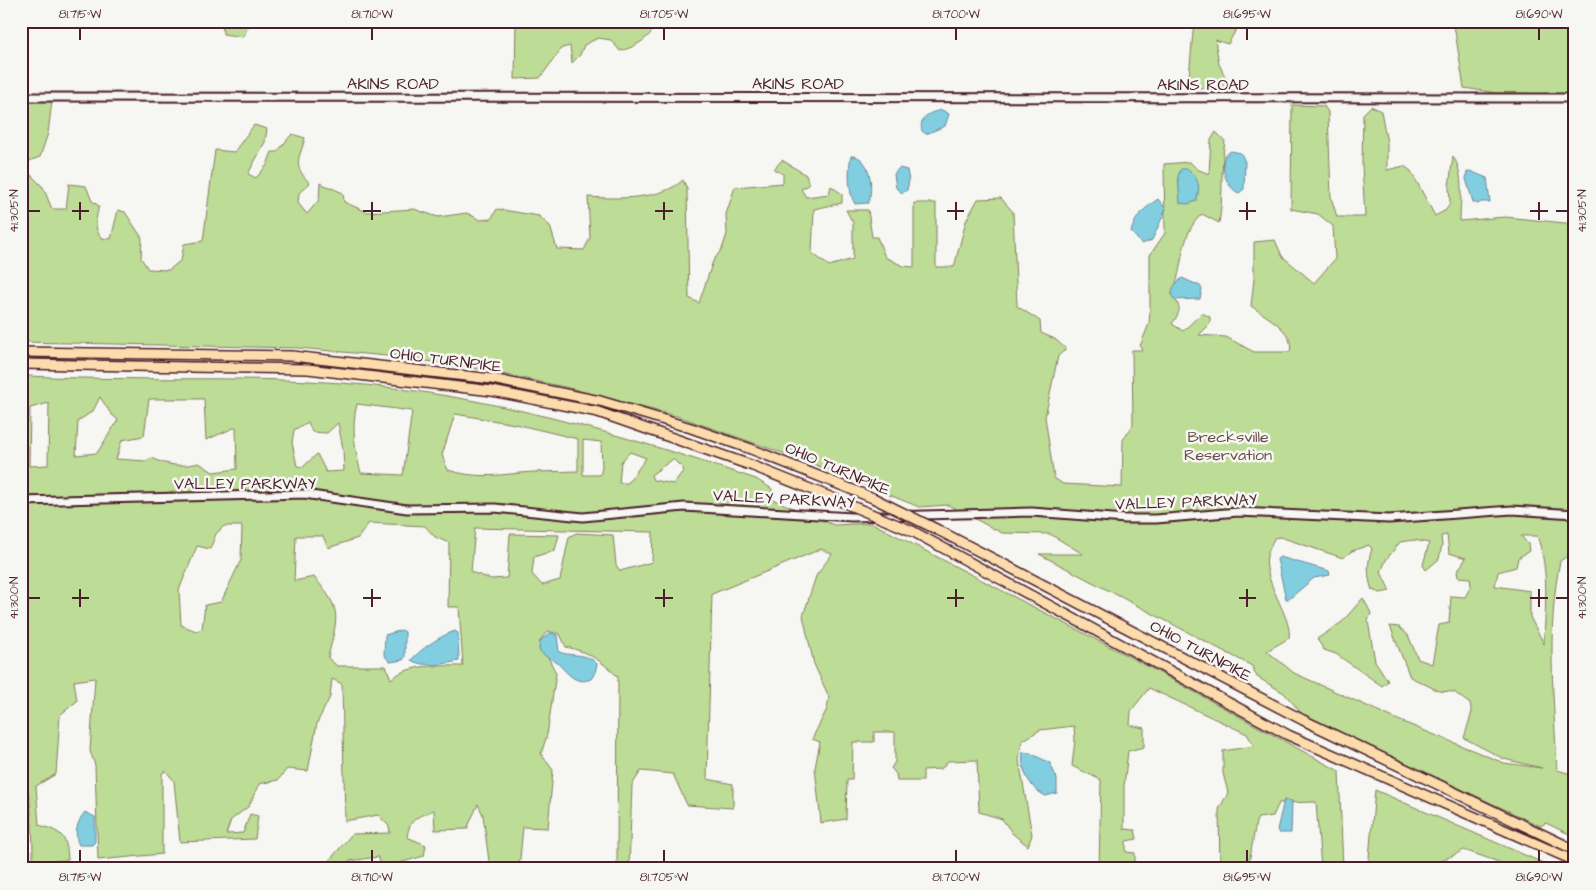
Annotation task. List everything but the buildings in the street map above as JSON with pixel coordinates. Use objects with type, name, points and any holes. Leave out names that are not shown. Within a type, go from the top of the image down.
[{"type":"highway","name":"OHIO TURNPIKE","points":[[21,352],[292,356],[492,379],[600,401],[691,428],[752,449],[874,498],[1303,720],[1575,850]]},
{"type":"highway","name":"OHIO TURNPIKE","points":[[21,364],[308,369],[492,391],[598,412],[752,466],[912,531],[1288,735],[1575,861]]},
{"type":"street","name":"AKINS ROAD","points":[[21,97],[1575,98]]},
{"type":"street","name":"VALLEY PARKWAY","points":[[21,501],[304,494],[407,509],[495,508],[583,517],[684,507],[847,517],[1032,512],[1126,519],[1156,519],[1238,512],[1389,519],[1498,510],[1575,514]]},
{"type":"green space","points":[[222,21],[251,21],[243,37],[223,34]]},
{"type":"green space","points":[[516,21],[659,21],[643,41],[632,47],[620,51],[611,40],[598,38],[584,45],[580,55],[572,63],[570,46],[562,48],[540,78],[515,79]]},
{"type":"green space","points":[[1194,21],[1241,21],[1228,44],[1215,40],[1219,64],[1230,87],[1188,88]]},
{"type":"green space","points":[[1451,21],[1575,21],[1575,94],[1496,93],[1464,88],[1455,31]]},
{"type":"green space","name":"Brecksville Reservation","points":[[21,101],[52,101],[48,133],[40,157],[29,161],[28,172],[43,187],[52,209],[66,209],[69,184],[86,186],[92,201],[99,206],[96,223],[99,235],[102,238],[111,239],[118,210],[125,212],[142,238],[141,258],[148,269],[169,270],[181,260],[184,244],[203,241],[215,150],[234,152],[254,125],[267,129],[265,142],[248,174],[256,178],[267,165],[272,152],[277,152],[292,134],[305,138],[298,161],[300,171],[310,183],[299,193],[298,203],[307,214],[319,200],[320,183],[343,193],[344,202],[367,212],[414,209],[438,217],[467,213],[480,220],[491,219],[497,209],[539,216],[550,226],[557,249],[584,250],[590,238],[588,197],[625,198],[651,195],[674,187],[683,180],[687,189],[689,298],[699,303],[713,261],[722,249],[727,234],[726,214],[735,187],[783,183],[783,174],[774,169],[782,160],[806,175],[809,185],[801,189],[806,197],[829,194],[831,186],[842,194],[842,203],[814,209],[812,253],[829,266],[853,259],[853,223],[846,210],[868,210],[872,237],[877,237],[885,257],[903,266],[914,267],[914,203],[936,203],[936,267],[954,267],[966,221],[978,199],[1001,198],[1013,212],[1017,306],[1040,321],[1041,333],[1055,339],[1066,349],[1058,356],[1045,417],[1054,478],[1063,484],[1122,487],[1123,440],[1133,425],[1132,350],[1142,350],[1140,346],[1149,324],[1150,255],[1165,233],[1164,164],[1190,162],[1197,169],[1209,174],[1211,140],[1216,132],[1225,141],[1219,223],[1202,214],[1189,231],[1172,294],[1179,312],[1172,324],[1183,331],[1202,313],[1210,317],[1210,324],[1199,335],[1226,337],[1254,352],[1290,352],[1288,337],[1284,331],[1251,306],[1254,279],[1254,242],[1275,240],[1282,256],[1314,283],[1335,259],[1333,226],[1318,214],[1291,209],[1292,105],[1324,106],[1328,112],[1331,197],[1337,217],[1365,217],[1362,165],[1363,114],[1371,106],[1381,111],[1387,143],[1387,170],[1404,166],[1411,171],[1435,216],[1446,210],[1450,203],[1449,187],[1453,156],[1457,163],[1460,179],[1460,221],[1505,217],[1575,224],[1575,551],[1560,561],[1553,613],[1552,665],[1557,770],[1575,775],[1575,837],[1546,823],[1540,826],[1302,714],[1284,693],[1257,677],[1252,666],[1039,554],[1083,554],[1050,534],[1002,533],[948,505],[919,507],[811,463],[680,417],[565,387],[468,367],[398,357],[298,348],[21,342]],"holes":[[[1447,535],[1449,553],[1466,558],[1457,572],[1458,577],[1470,578],[1471,586],[1465,597],[1451,596],[1449,623],[1439,625],[1432,664],[1418,659],[1408,635],[1399,627],[1390,626],[1410,677],[1439,691],[1454,692],[1470,704],[1472,712],[1464,738],[1504,759],[1542,768],[1504,763],[1398,720],[1294,673],[1267,651],[1289,638],[1287,620],[1273,588],[1267,566],[1268,554],[1274,538],[1280,537],[1343,558],[1352,551],[1369,545],[1372,549],[1368,570],[1370,585],[1372,590],[1380,593],[1390,591],[1381,572],[1386,560],[1400,542],[1414,540],[1429,543],[1423,565],[1426,570],[1439,559],[1442,545],[1441,536]],[[1521,536],[1537,536],[1544,562],[1546,589],[1544,644],[1530,617],[1530,591],[1495,586],[1498,572],[1516,567],[1518,558],[1529,551],[1528,544]]]},
{"type":"green space","points":[[28,376],[106,379],[263,379],[394,388],[499,406],[603,431],[756,479],[772,489],[772,499],[834,525],[872,523],[1147,666],[1339,771],[1343,869],[1321,869],[1316,802],[1279,803],[1273,816],[1258,818],[1256,822],[1248,869],[1220,869],[1219,809],[1228,793],[1223,773],[1223,751],[1254,746],[1247,734],[1149,688],[1131,711],[1130,725],[1144,728],[1144,747],[1128,751],[1124,786],[1124,829],[1135,830],[1137,839],[1126,841],[1126,852],[1135,853],[1135,869],[1099,869],[1101,780],[1072,766],[1075,740],[1074,726],[1040,730],[1022,741],[1019,760],[1032,835],[1028,846],[1013,834],[1002,819],[979,812],[977,760],[948,761],[941,769],[923,770],[923,781],[897,781],[896,774],[891,768],[895,762],[895,732],[874,732],[874,742],[853,742],[852,780],[847,780],[846,819],[821,823],[815,768],[820,742],[812,739],[827,709],[829,697],[814,664],[803,616],[816,576],[832,554],[821,549],[712,594],[707,779],[733,784],[733,808],[687,805],[673,774],[641,771],[632,785],[629,869],[617,869],[618,677],[594,658],[581,651],[566,647],[560,634],[547,631],[540,641],[556,673],[547,735],[541,754],[553,770],[548,828],[523,827],[519,869],[490,869],[483,815],[478,804],[467,829],[435,830],[434,810],[415,819],[410,826],[407,837],[426,845],[424,856],[392,865],[389,869],[383,869],[378,857],[349,861],[349,869],[332,869],[328,862],[352,834],[390,833],[389,826],[378,815],[345,821],[342,684],[332,679],[330,697],[317,723],[308,771],[287,769],[278,780],[259,784],[249,806],[231,820],[226,834],[243,833],[250,814],[258,816],[255,839],[180,842],[174,781],[166,771],[162,773],[162,854],[98,860],[95,765],[90,751],[95,678],[74,681],[77,701],[60,715],[56,774],[36,786],[39,825],[53,830],[62,836],[66,845],[68,860],[46,861],[45,869],[33,869],[30,803],[28,789],[21,769],[21,378]],"holes":[[[100,397],[111,414],[118,420],[97,453],[76,455],[78,421],[93,411]],[[149,399],[204,399],[206,440],[236,427],[237,469],[213,472],[199,463],[175,465],[163,463],[152,458],[146,461],[116,459],[122,440],[144,436]],[[49,403],[48,465],[29,466],[30,408]],[[357,404],[412,411],[403,475],[361,473],[354,430]],[[455,414],[515,424],[578,439],[578,471],[484,476],[448,470],[442,455]],[[308,422],[312,432],[327,433],[338,423],[343,449],[344,471],[326,472],[317,454],[303,467],[297,466],[292,443],[294,430]],[[583,440],[601,442],[602,468],[600,475],[583,475]],[[630,452],[646,458],[628,483],[619,483],[621,462]],[[673,459],[684,470],[673,484],[653,480],[651,475]],[[369,523],[425,526],[435,537],[449,543],[448,607],[459,607],[463,666],[426,666],[407,670],[391,679],[386,666],[337,666],[328,658],[334,633],[336,615],[334,607],[324,589],[314,577],[294,581],[296,536],[323,536],[328,548],[358,538]],[[224,526],[242,526],[241,560],[221,602],[205,605],[202,629],[196,631],[181,625],[179,590],[197,546],[210,549],[216,534]],[[475,528],[653,532],[652,562],[620,571],[616,565],[613,535],[576,533],[569,537],[560,580],[542,585],[532,574],[534,557],[555,550],[559,535],[510,534],[507,578],[491,579],[471,572]]]},
{"type":"green space","points":[[1363,598],[1371,613],[1368,621],[1375,661],[1388,681],[1382,686],[1336,654],[1324,650],[1317,639],[1342,622]]},
{"type":"green space","points":[[1375,790],[1557,869],[1519,869],[1464,850],[1450,857],[1418,867],[1368,869]]},
{"type":"water","points":[[942,110],[949,114],[945,126],[926,134],[922,131],[923,119],[933,112]]},
{"type":"water","points":[[1231,151],[1241,153],[1245,162],[1244,189],[1239,193],[1231,187],[1225,177],[1223,165],[1225,155]]},
{"type":"water","points":[[851,156],[858,157],[867,167],[871,182],[868,203],[855,204],[851,194],[849,167]]},
{"type":"water","points":[[899,168],[907,170],[909,181],[907,190],[902,193],[896,188],[894,174]]},
{"type":"water","points":[[1181,169],[1188,169],[1195,176],[1198,183],[1196,201],[1188,204],[1180,203],[1178,176]]},
{"type":"water","points":[[1470,171],[1487,178],[1490,202],[1478,204],[1473,202],[1466,179],[1467,172]]},
{"type":"water","points":[[1158,199],[1166,209],[1152,240],[1142,244],[1131,232],[1133,226],[1141,213]]},
{"type":"water","points":[[1182,278],[1200,286],[1202,289],[1200,299],[1174,300],[1173,288]]},
{"type":"water","points":[[1280,557],[1329,571],[1330,575],[1314,578],[1289,599],[1286,599],[1277,559]]},
{"type":"water","points":[[402,630],[405,632],[405,657],[403,660],[390,662],[384,655],[385,635]]},
{"type":"water","points":[[455,631],[458,633],[459,661],[428,665],[411,660],[431,643]]},
{"type":"water","points":[[550,633],[557,635],[559,652],[584,656],[597,664],[591,679],[580,681],[575,679],[539,650],[540,641]]},
{"type":"water","points":[[1023,752],[1030,753],[1050,763],[1057,779],[1057,793],[1046,796],[1035,789],[1025,772],[1022,759]]},
{"type":"water","points":[[1284,800],[1292,801],[1291,833],[1279,833],[1277,830]]},
{"type":"water","points":[[85,812],[95,817],[95,842],[92,845],[79,845],[77,841],[77,827]]}]
